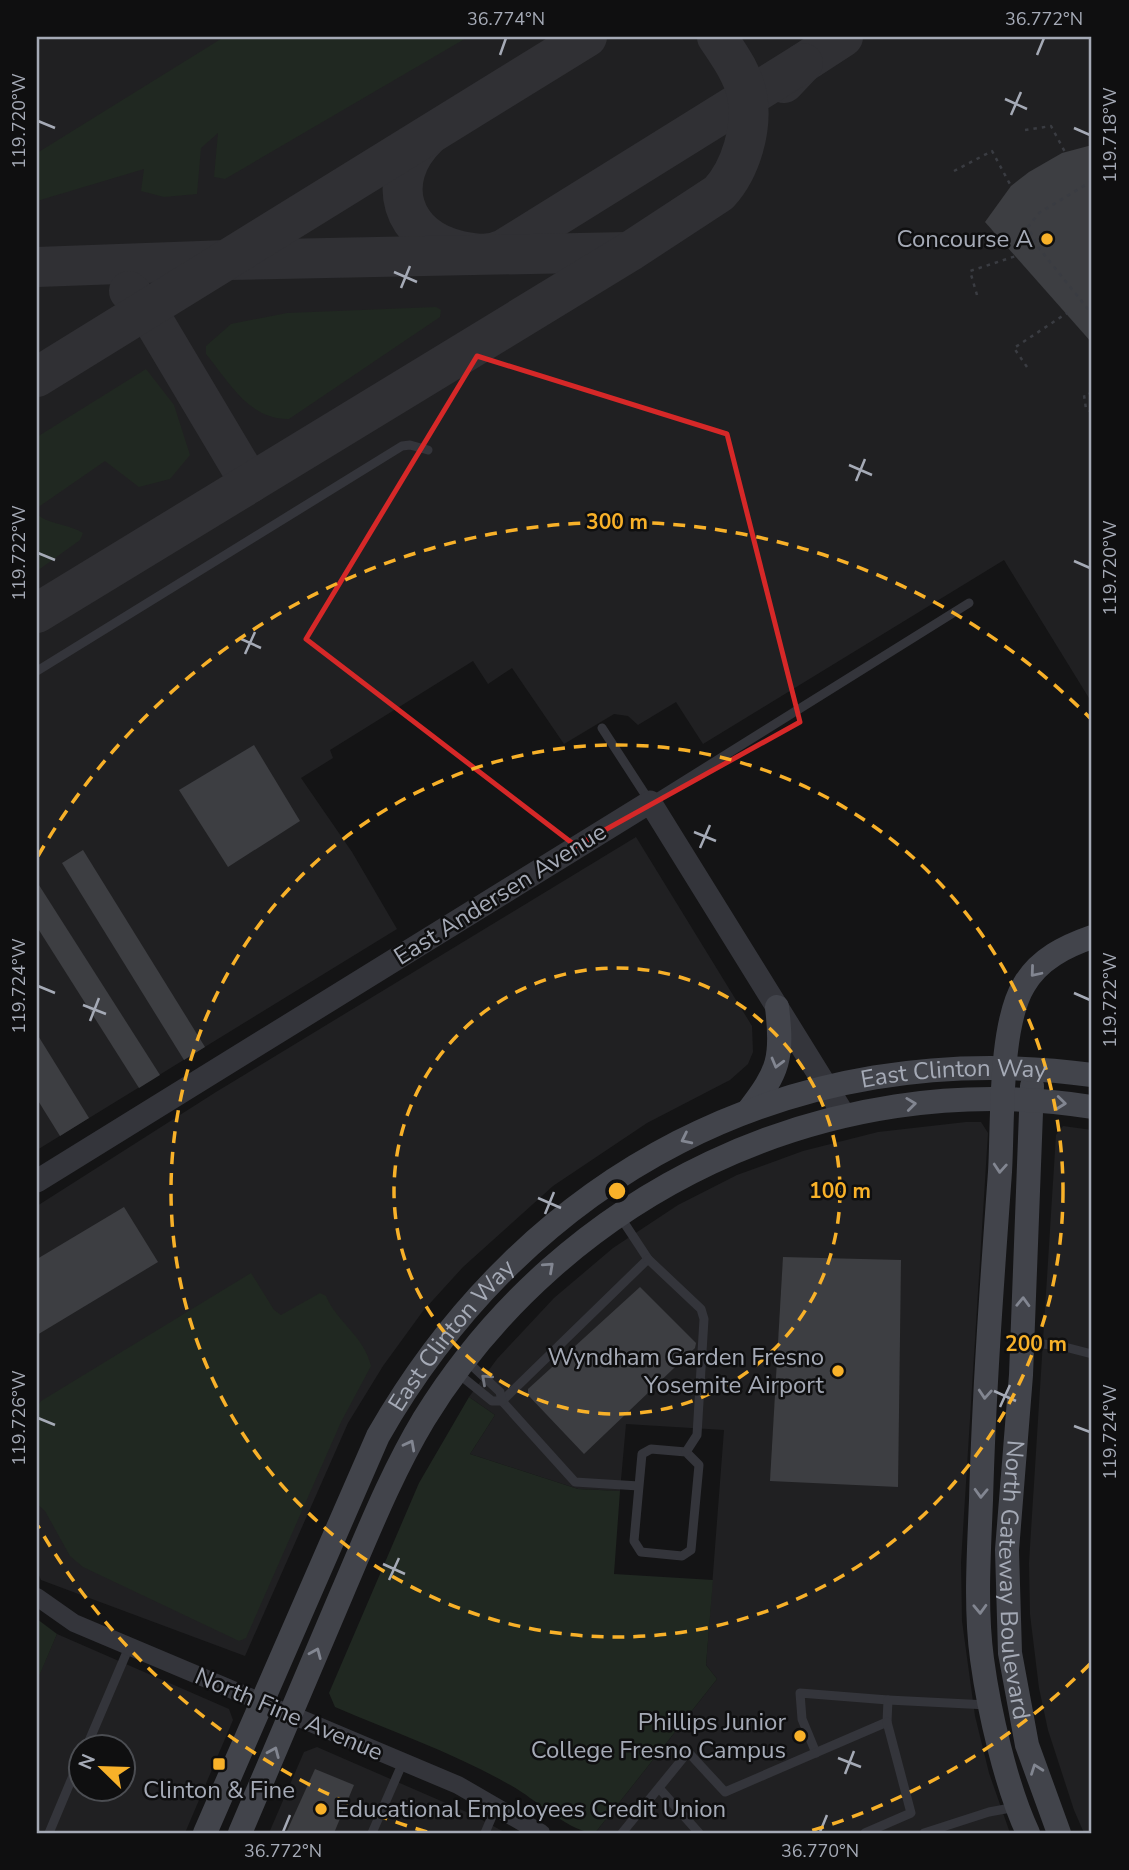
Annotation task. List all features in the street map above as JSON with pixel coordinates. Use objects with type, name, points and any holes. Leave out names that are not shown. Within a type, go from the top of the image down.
[{"type":"main road","name":"North Gateway Boulevard","points":[[1028,1833],[1018,1806],[982,1658],[980,1541],[983,1420],[1006,1070],[1012,1014],[1024,984],[1044,961],[1070,945],[1092,937]]},
{"type":"main road","points":[[748,1111],[777,1069],[781,1044],[777,1007]]},
{"type":"main road","name":"East Clinton Way","points":[[205,1833],[357,1479],[403,1393],[462,1312],[543,1232],[596,1191],[651,1157],[748,1111],[827,1088],[928,1070],[1033,1070],[1092,1075]]},
{"type":"main road","name":"North Gateway Boulevard","points":[[1033,1070],[1022,1342],[1008,1541],[1010,1653],[1027,1745],[1059,1833]]},
{"type":"main road","name":"East Clinton Way","points":[[240,1833],[400,1463],[423,1421],[460,1366],[497,1319],[536,1279],[619,1213],[674,1180],[734,1151],[788,1130],[844,1115],[933,1101],[1031,1100],[1092,1107]]},
{"type":"main road","points":[[460,1366],[453,1359],[456,1342],[464,1328],[543,1232]]},
{"type":"street","points":[[649,802],[844,1115]]},
{"type":"street","name":"East Andersen Avenue","points":[[37,1181],[649,802]]},
{"type":"street","points":[[980,1541],[1008,1541]]},
{"type":"street","name":"North Fine Avenue","points":[[37,1597],[74,1623],[403,1762],[497,1805],[541,1833]]},
{"type":"lane","points":[[37,671],[402,446],[410,445],[428,450]]},
{"type":"lane","points":[[602,728],[649,802],[970,603]]},
{"type":"lane","points":[[619,1213],[648,1259],[701,1309],[705,1319],[697,1435],[686,1452]]},
{"type":"lane","points":[[460,1366],[492,1401],[502,1401],[648,1259]]},
{"type":"lane","points":[[1022,1342],[1061,1346],[1092,1354]]},
{"type":"lane","points":[[460,1366],[500,1392],[502,1401],[575,1482],[639,1486]]},
{"type":"lane","points":[[651,1449],[686,1452],[699,1465],[691,1550],[682,1556],[641,1552],[634,1541],[639,1486],[642,1454],[651,1449]]},
{"type":"lane","points":[[92,1734],[129,1647]]},
{"type":"lane","points":[[816,1753],[802,1719],[800,1693],[992,1705]]},
{"type":"lane","points":[[865,1833],[911,1813],[887,1722],[888,1700]]},
{"type":"lane","points":[[622,1833],[688,1752],[725,1792],[887,1722]]},
{"type":"lane","points":[[373,1833],[403,1762]]},
{"type":"lane","points":[[659,1788],[699,1833]]},
{"type":"lane","points":[[49,1833],[66,1792]]},
{"type":"lane","points":[[485,1833],[497,1805]]},
{"type":"lane","points":[[924,1833],[989,1812],[1018,1806]]},
{"type":"path","points":[[1025,130],[1051,126],[1065,152]]},
{"type":"path","points":[[954,171],[992,151],[1011,186]]},
{"type":"path","points":[[1092,181],[1038,213],[1028,227],[1038,247],[1092,314]]},
{"type":"path","points":[[977,295],[970,271],[1016,257]]},
{"type":"path","points":[[1027,367],[1014,348],[1066,313]]},
{"type":"path","points":[[1092,393],[1084,395],[1086,409],[1092,412]]},
{"type":"highlighted area","points":[[477,356],[727,434],[800,722],[576,846],[306,639]]},
{"type":"shaded area","points":[[37,37],[1092,37],[1092,703],[1004,560],[703,744],[676,702],[638,725],[628,716],[614,714],[564,744],[512,668],[488,684],[473,661],[330,750],[333,758],[301,778],[352,852],[397,929],[37,1150]]},
{"type":"shaded area","points":[[224,37],[468,37],[225,179],[214,177],[218,133],[201,148],[197,194],[164,197],[141,191],[144,169],[37,201],[37,153]]},
{"type":"shaded area","points":[[436,307],[441,310],[440,317],[289,419],[275,418],[251,406],[206,354],[206,346],[231,324],[287,313]]},
{"type":"shaded area","points":[[146,369],[174,405],[190,455],[170,479],[139,487],[105,461],[37,508],[37,437]]},
{"type":"shaded area","points":[[37,514],[46,520],[83,533],[80,540],[37,571]]},
{"type":"shaded area","points":[[636,837],[752,1026],[753,1052],[748,1064],[730,1080],[647,1123],[553,1186],[463,1267],[423,1311],[383,1366],[348,1423],[245,1656],[41,1580],[37,1571],[37,1206],[216,1092]]},
{"type":"shaded area","points":[[981,1122],[988,1133],[961,1562],[962,1621],[975,1716],[989,1773],[1010,1833],[595,1833],[717,1679],[706,1665],[724,1430],[626,1424],[620,1491],[578,1489],[470,1454],[495,1415],[469,1397],[497,1359],[554,1298],[613,1248],[678,1205],[737,1175],[803,1151],[878,1132]]},
{"type":"shaded area","points":[[1063,1126],[1092,1130],[1092,1833],[1084,1833],[1074,1810],[1048,1730],[1039,1688],[1030,1614],[1029,1563],[1056,1135]]},
{"type":"shaded area","points":[[251,1273],[274,1310],[281,1315],[320,1293],[326,1296],[362,1346],[371,1366],[341,1422],[246,1638],[239,1641],[83,1567],[70,1556],[45,1511],[37,1504],[37,1407],[41,1401]]},
{"type":"shaded area","points":[[469,1397],[495,1415],[470,1454],[578,1489],[620,1491],[614,1574],[713,1580],[706,1665],[717,1679],[595,1833],[566,1823],[517,1789],[473,1766],[335,1707],[329,1693],[419,1483]]},
{"type":"shaded area","points":[[37,1619],[57,1634],[37,1681]]},
{"type":"shaded area","points":[[57,1634],[229,1709],[233,1720],[185,1833],[37,1833],[37,1680]]},
{"type":"shaded area","points":[[317,1747],[471,1814],[506,1833],[269,1833],[304,1752]]},
{"type":"building","name":"Concourse A","points":[[1092,145],[1092,343],[985,222],[1011,186],[1029,172],[1062,153]]},
{"type":"building","points":[[254,745],[300,821],[228,867],[179,790]]},
{"type":"building","points":[[83,850],[205,1047],[184,1060],[62,863]]},
{"type":"building","points":[[37,882],[160,1075],[139,1088],[37,927]]},
{"type":"building","points":[[37,1034],[89,1118],[60,1136],[37,1099]]},
{"type":"building","points":[[124,1207],[158,1262],[37,1335],[37,1259]]},
{"type":"building","name":"Wyndham Garden Fresno Yosemite Airport","points":[[783,1257],[901,1260],[898,1487],[770,1481]]},
{"type":"building","points":[[640,1287],[696,1343],[695,1348],[584,1454],[528,1395],[528,1389]]},
{"type":"building","name":"Educational Employees Credit Union","points":[[315,1769],[354,1785],[334,1833],[286,1833]]},
{"type":"taxiway","points":[[37,377],[587,37]]},
{"type":"taxiway","points":[[37,613],[629,252],[719,193],[734,172],[744,147],[748,108],[742,80],[717,37]]},
{"type":"taxiway","points":[[784,83],[803,63],[843,37]]},
{"type":"taxiway","points":[[427,137],[413,154],[405,171],[405,206],[412,221],[424,234],[441,244],[461,251],[494,253],[803,63]]},
{"type":"taxiway","points":[[37,267],[228,260],[628,252]]},
{"type":"taxiway","points":[[129,291],[147,310],[250,483]]},
{"type":"place","name":"Concourse A","points":[[1047,239]]},
{"type":"place","name":"Wyndham Garden Fresno Yosemite Airport","points":[[838,1371]]},
{"type":"place","name":"Phillips Junior College Fresno Campus","points":[[800,1736]]},
{"type":"place","name":"Clinton & Fine","points":[[219,1764]]},
{"type":"place","name":"Educational Employees Credit Union","points":[[321,1809]]}]
